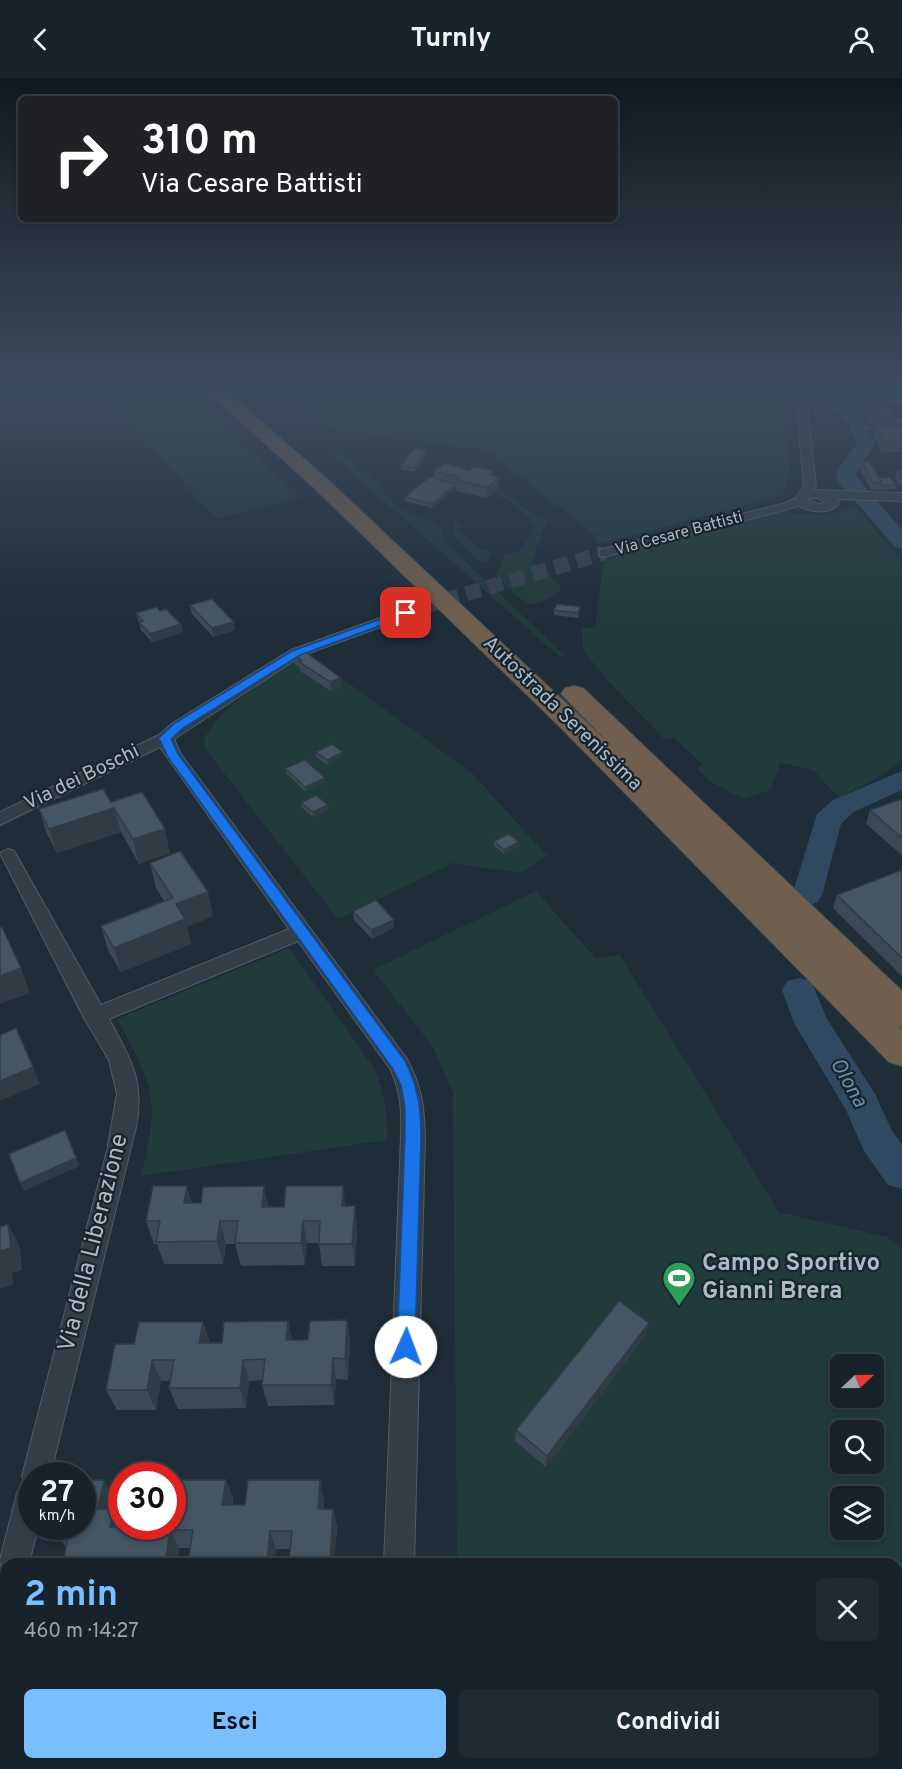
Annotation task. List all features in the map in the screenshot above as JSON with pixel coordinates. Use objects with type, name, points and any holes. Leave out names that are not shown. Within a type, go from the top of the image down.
[{"type":"highway","name":"Autostrada Serenissima","points":[[301,466],[570,721],[902,1052]]},
{"type":"highway","name":"Autostrada Serenissima","points":[[325,466],[595,713],[902,1013]]},
{"type":"street","points":[[801,466],[802,498],[902,497]]},
{"type":"street","name":"Via Cesare Battisti","points":[[604,554],[802,498],[828,507],[827,497]]},
{"type":"street","points":[[399,1558],[413,1107],[409,1085],[399,1065],[172,754],[165,738],[179,726],[296,653],[422,607]]},
{"type":"street","name":"Via dei Boschi","points":[[0,819],[165,738]]},
{"type":"street","name":"Via della Liberazione","points":[[8,855],[94,1016],[120,1059],[128,1079],[130,1097],[117,1160],[40,1462]]},
{"type":"street","points":[[94,1016],[303,932]]},
{"type":"street","points":[[16,1558],[20,1540]]},
{"type":"green space","points":[[168,466],[267,466],[301,497],[217,519]]},
{"type":"green space","points":[[345,466],[356,466],[373,479],[397,506],[438,525],[446,543],[565,656],[560,657]]},
{"type":"green space","points":[[506,466],[790,466],[784,494],[775,498],[597,544],[594,534]]},
{"type":"green space","points":[[501,491],[535,515],[547,520],[532,561],[559,584],[561,589],[542,602],[527,603],[512,592],[496,575],[505,554],[520,551],[535,527],[527,521],[531,519],[506,498],[496,496]]},
{"type":"green space","points":[[856,506],[902,563],[902,759],[881,776],[839,798],[813,770],[780,763],[771,790],[744,799],[711,782],[697,768],[703,765],[673,737],[664,739],[606,679],[583,650],[582,627],[595,628],[604,559],[787,509],[789,513],[828,515]]},
{"type":"green space","points":[[455,522],[467,528],[458,527],[457,529],[482,550],[492,552],[488,562],[482,562],[462,545],[455,534]]},
{"type":"green space","points":[[310,655],[472,773],[547,856],[521,873],[453,863],[338,919],[206,750],[204,740],[221,716],[250,691],[283,669]]},
{"type":"green space","name":"Campo Sportivo Gianni Brera","points":[[536,891],[596,959],[619,954],[779,1212],[887,1237],[902,1249],[902,1558],[457,1558],[453,1093],[433,1047],[373,970]]},
{"type":"green space","points":[[289,948],[372,1065],[380,1083],[384,1101],[387,1140],[141,1176],[151,1129],[150,1094],[139,1062],[117,1019]]},
{"type":"building","points":[[441,466],[454,466],[469,471],[474,467],[494,471],[490,475],[499,477],[487,487],[457,480],[460,477],[434,471]]},
{"type":"building","points":[[864,466],[872,466],[882,482],[873,483]]},
{"type":"building","points":[[430,477],[456,484],[432,504],[405,497]]},
{"type":"building","points":[[879,478],[890,478],[896,485],[882,485]]},
{"type":"building","points":[[212,599],[234,622],[212,628],[190,605]]},
{"type":"building","points":[[557,604],[580,607],[578,613],[554,610]]},
{"type":"building","points":[[157,607],[160,611],[166,609],[181,624],[150,634],[139,622],[143,621],[136,613]]},
{"type":"building","points":[[303,650],[341,678],[330,682],[299,662],[302,661],[293,654]]},
{"type":"building","points":[[332,744],[343,752],[327,760],[316,752]]},
{"type":"building","points":[[305,760],[325,778],[305,787],[285,768]]},
{"type":"building","points":[[103,789],[111,802],[142,792],[165,829],[133,839],[114,808],[49,829],[39,809]]},
{"type":"building","points":[[316,795],[328,805],[313,812],[301,803]]},
{"type":"building","points":[[902,799],[902,838],[870,810]]},
{"type":"building","points":[[509,834],[519,842],[504,850],[494,841]]},
{"type":"building","points":[[180,851],[208,892],[176,904],[185,919],[114,948],[101,926],[173,898],[150,863]]},
{"type":"building","points":[[902,870],[902,958],[837,895]]},
{"type":"building","points":[[376,900],[394,920],[371,930],[353,911]]},
{"type":"building","points":[[2,927],[21,968],[0,976],[0,928]]},
{"type":"building","points":[[16,1028],[33,1067],[0,1081],[0,1035]]},
{"type":"building","points":[[65,1130],[76,1158],[20,1183],[9,1154]]},
{"type":"building","points":[[153,1186],[187,1186],[184,1203],[201,1203],[203,1187],[264,1186],[262,1207],[284,1207],[286,1186],[343,1186],[342,1206],[355,1206],[352,1244],[319,1244],[320,1221],[303,1221],[301,1243],[235,1243],[238,1221],[220,1221],[217,1241],[156,1242],[160,1221],[146,1221]]},
{"type":"building","points":[[8,1224],[11,1248],[0,1251],[0,1227]]},
{"type":"building","points":[[619,1301],[649,1323],[547,1456],[516,1430]]},
{"type":"building","points":[[347,1320],[345,1359],[333,1358],[331,1385],[262,1385],[265,1359],[243,1360],[240,1388],[169,1388],[174,1360],[152,1360],[147,1390],[106,1390],[115,1344],[134,1344],[139,1322],[203,1322],[199,1343],[222,1343],[224,1322],[288,1321],[286,1340],[308,1340],[310,1321]]},
{"type":"building","points":[[96,1480],[104,1480],[98,1509],[108,1509],[108,1540],[168,1540],[166,1558],[64,1558],[68,1540],[96,1540]]},
{"type":"building","points":[[186,1480],[226,1480],[222,1505],[245,1505],[248,1480],[320,1480],[318,1509],[333,1509],[330,1558],[289,1558],[292,1531],[270,1531],[267,1558],[188,1558],[193,1530],[186,1530]]},
{"type":"waterway","name":"Olona","points":[[851,466],[845,475],[847,480],[902,543]]},
{"type":"waterway","name":"Olona","points":[[807,895],[827,821],[843,806],[902,780]]},
{"type":"waterway","name":"Olona","points":[[799,990],[811,1023],[862,1105],[877,1140],[902,1173]]},
{"type":"tunnel","points":[[422,607],[604,553]]},
{"type":"place","name":"Campo Sportivo Gianni Brera","points":[[679,1307]]},
{"type":"route","points":[[406,613],[296,653],[179,726],[165,738],[172,754],[399,1065],[409,1085],[413,1107],[413,1137],[406,1347]]}]
